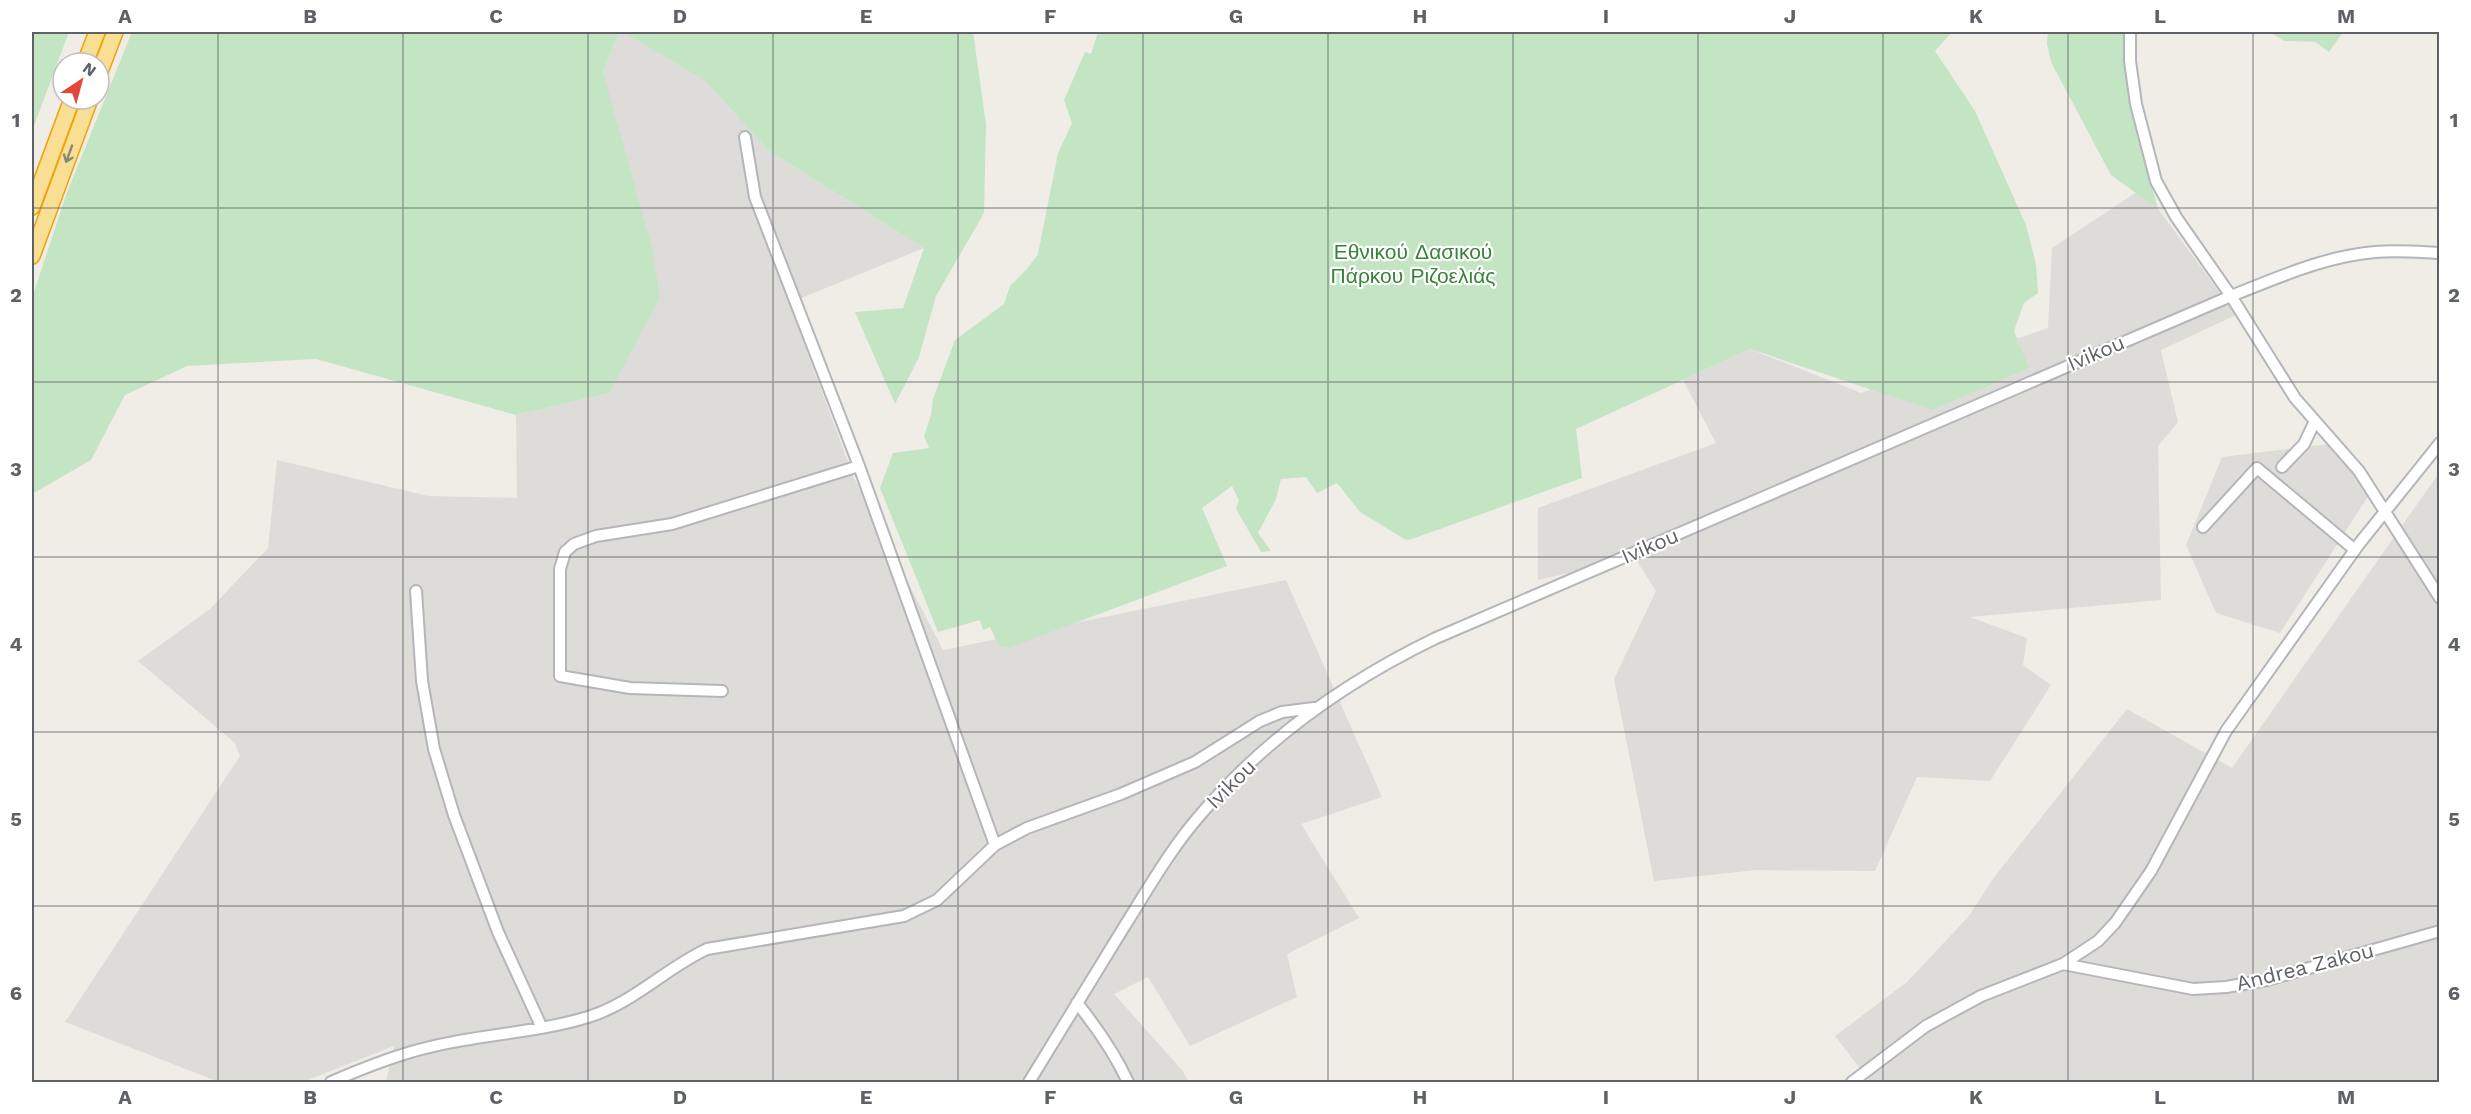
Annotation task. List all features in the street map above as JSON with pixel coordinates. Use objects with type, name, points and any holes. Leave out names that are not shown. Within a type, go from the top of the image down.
[{"type":"highway","points":[[90,51],[97,32]]},
{"type":"highway","points":[[108,51],[115,32]]},
{"type":"highway","points":[[32,205],[68,111]]},
{"type":"highway","points":[[32,256],[86,111]]},
{"type":"street","points":[[2130,32],[2130,61],[2136,104],[2156,181],[2176,217],[2231,296],[2295,398],[2358,471],[2439,598]]},
{"type":"street","points":[[745,137],[755,197],[859,466],[995,845]]},
{"type":"street","name":"Ivikou","points":[[1029,1083],[1144,896],[1190,828],[1233,779],[1314,708],[1351,684],[1436,638],[2231,296],[2296,271],[2344,256],[2376,251],[2439,253]]},
{"type":"street","points":[[2282,467],[2304,444],[2315,421]]},
{"type":"street","points":[[1852,1083],[1926,1026],[1981,996],[2063,964],[2098,941],[2115,923],[2137,894],[2226,731],[2355,550],[2439,443]]},
{"type":"street","points":[[722,691],[630,688],[560,676],[560,569],[565,552],[574,544],[596,536],[672,524],[859,466]]},
{"type":"street","points":[[2203,527],[2257,468],[2355,550]]},
{"type":"street","points":[[416,591],[422,681],[434,749],[454,815],[498,932],[542,1028]]},
{"type":"street","points":[[331,1083],[369,1064],[430,1046],[542,1028],[590,1017],[630,997],[684,959],[707,949],[904,916],[937,900],[995,845],[1027,828],[1121,794],[1195,762],[1260,721],[1282,712],[1314,708]]},
{"type":"street","name":"Andrea Zakou","points":[[2063,964],[2193,989],[2226,987],[2267,980],[2439,931]]},
{"type":"street","points":[[1077,1003],[1102,1033],[1128,1083]]},
{"type":"shaded area","points":[[619,32],[623,32],[707,81],[769,151],[924,248],[789,303],[854,478],[943,650],[1286,580],[1382,797],[1301,824],[1359,918],[1287,954],[1297,997],[1190,1046],[1148,977],[1114,994],[1182,1070],[1189,1082],[386,1082],[394,1046],[303,1082],[219,1082],[65,1022],[240,756],[235,743],[138,661],[210,609],[268,548],[277,460],[428,496],[517,498],[516,415],[609,393],[603,71]]},
{"type":"shaded area","points":[[2143,188],[2236,315],[2161,350],[2178,422],[2158,446],[2161,600],[1970,617],[2027,638],[2023,665],[2051,685],[1990,781],[1917,777],[1875,871],[1756,870],[1654,881],[1614,679],[1656,591],[1635,558],[1538,580],[1538,508],[1716,443],[1683,380],[1750,349],[1861,393],[2048,328],[2052,248]]},
{"type":"shaded area","points":[[2329,444],[2369,495],[2280,633],[2216,613],[2186,545],[2222,457]]},
{"type":"shaded area","points":[[2439,473],[2439,1082],[1867,1082],[1869,1080],[1835,1036],[1907,982],[1969,916],[1995,876],[2127,709],[2232,768]]},
{"type":"green space","points":[[32,32],[69,32],[62,51],[51,51],[51,80],[32,131]]},
{"type":"green space","points":[[132,32],[619,32],[603,72],[652,248],[660,298],[609,393],[516,415],[316,359],[187,366],[125,395],[91,460],[32,494],[32,298],[66,195],[100,111],[111,111],[111,84]]},
{"type":"green space","points":[[623,32],[973,32],[986,124],[984,213],[936,296],[919,357],[895,404],[855,312],[903,308],[924,248],[769,151],[706,81]]},
{"type":"green space","name":"Εθνικού Δασικού Πάρκου Ριζοελιάς","points":[[1098,32],[1952,32],[1935,51],[1975,111],[2026,225],[2036,264],[2038,293],[2024,303],[2014,331],[2029,368],[1932,410],[1750,349],[1576,429],[1582,478],[1412,539],[1406,540],[1360,512],[1337,483],[1317,493],[1306,477],[1281,479],[1276,499],[1258,533],[1271,551],[1261,552],[1236,509],[1239,500],[1232,486],[1202,508],[1227,566],[1009,648],[999,646],[990,627],[983,630],[980,620],[938,632],[880,488],[893,453],[929,448],[924,436],[931,415],[933,399],[955,340],[1004,304],[1010,286],[1038,254],[1058,153],[1072,123],[1064,100],[1085,52],[1091,54]]},
{"type":"green space","points":[[2048,32],[2127,32],[2129,86],[2134,123],[2158,209],[2111,175],[2051,62],[2047,44]]},
{"type":"green space","points":[[2270,32],[2343,32],[2329,52],[2315,42],[2284,41]]}]
